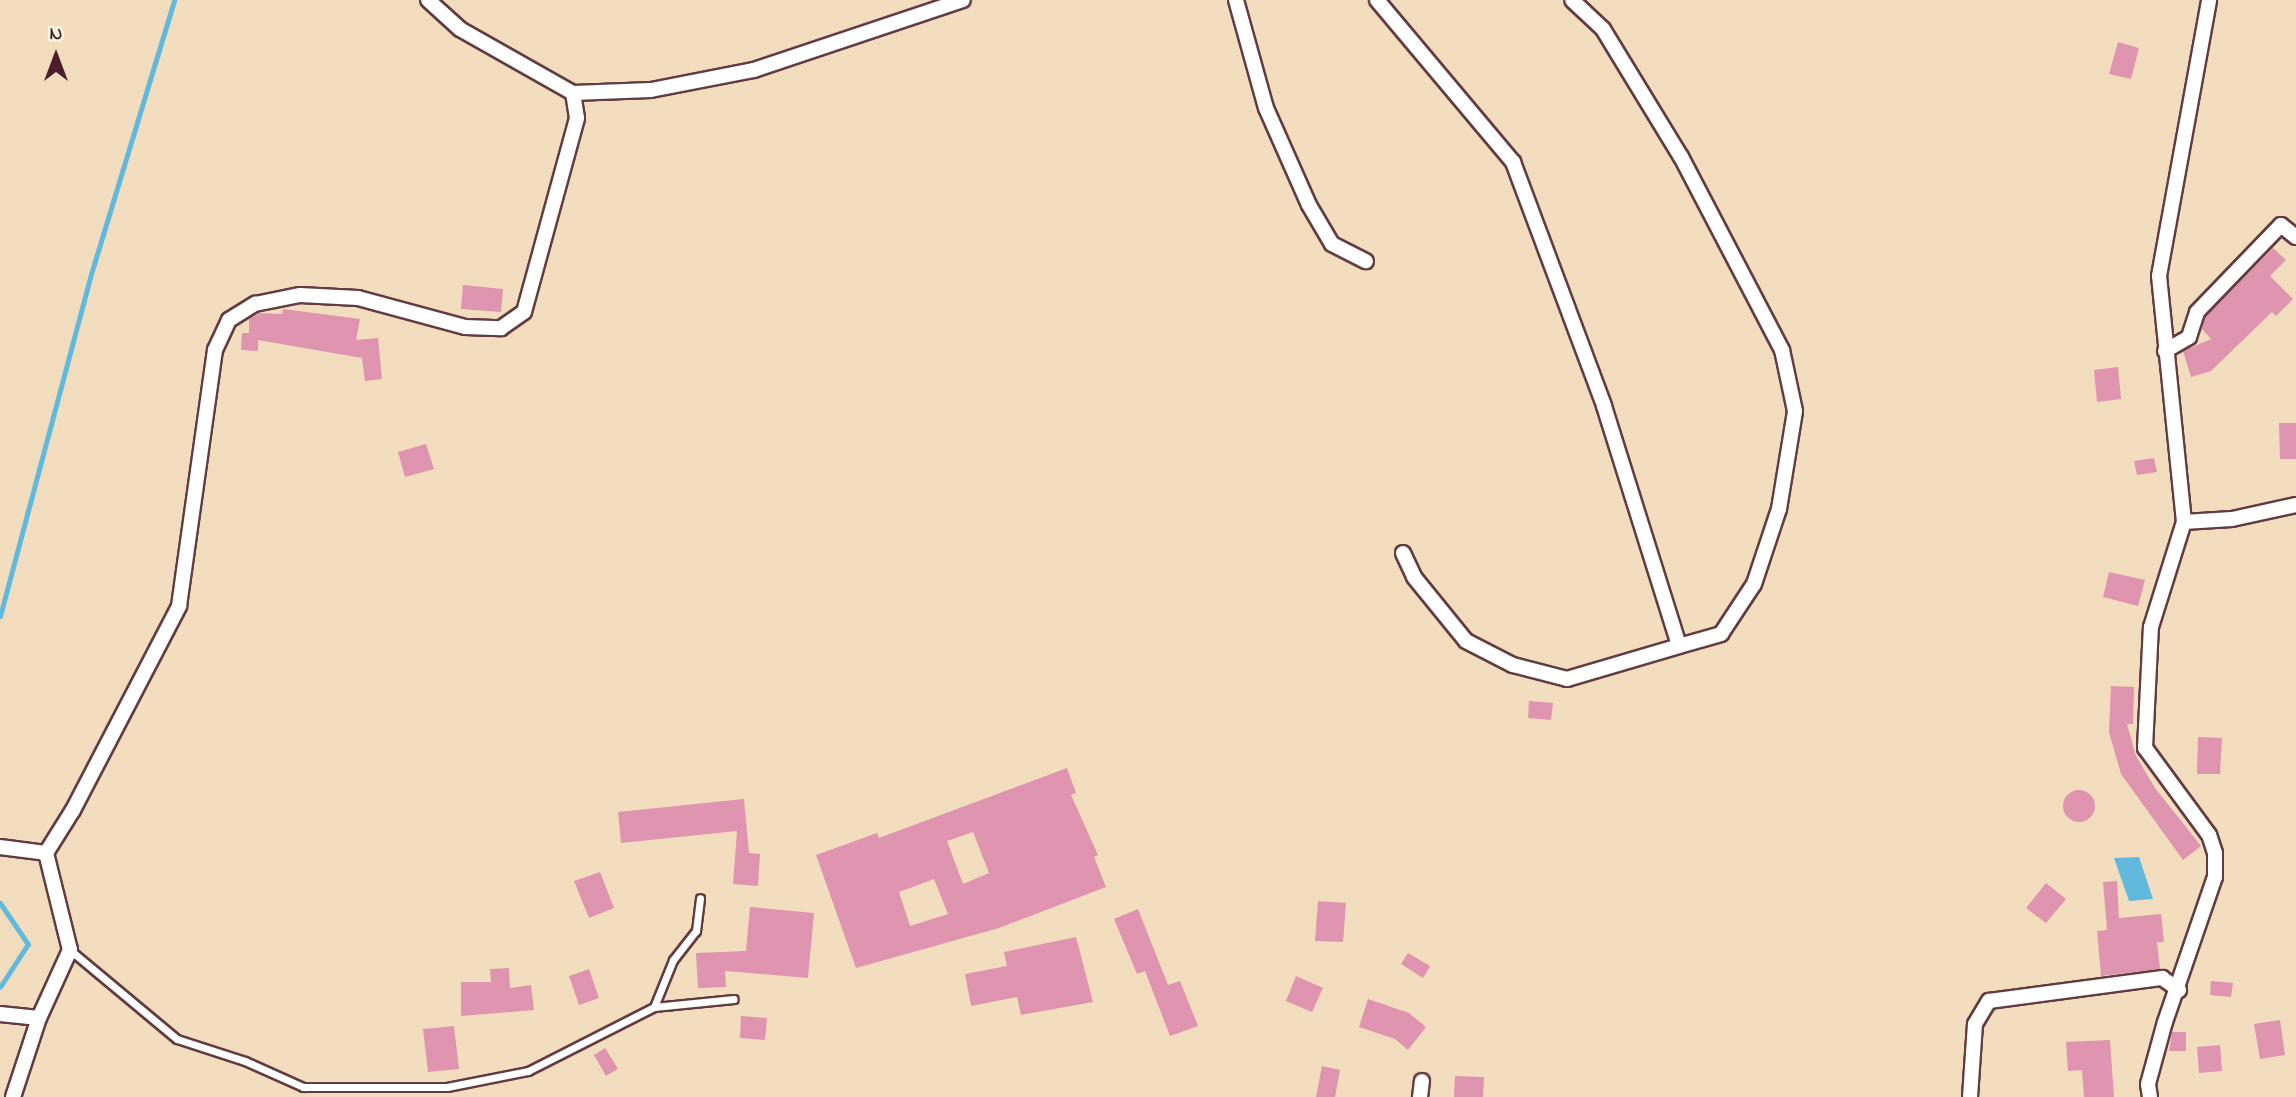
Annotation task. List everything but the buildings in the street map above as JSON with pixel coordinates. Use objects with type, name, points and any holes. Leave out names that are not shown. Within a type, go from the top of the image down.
[{"type":"street","points":[[428,0],[460,29],[573,93],[651,90],[754,70],[963,0]]},
{"type":"street","points":[[1236,0],[1266,108],[1309,205],[1332,244],[1366,261]]},
{"type":"street","points":[[1377,0],[1513,162],[1604,406],[1679,646]]},
{"type":"street","points":[[1402,553],[1415,577],[1466,641],[1513,665],[1567,679],[1721,634],[1754,584],[1779,509],[1795,411],[1782,350],[1681,158],[1603,29],[1573,0]]},
{"type":"street","points":[[2150,1097],[2151,1072],[2215,877],[2215,853],[2209,835],[2145,748],[2151,627],[2184,522],[2159,276],[2209,0]]},
{"type":"street","points":[[13,1097],[40,1018],[70,950],[46,853],[74,810],[179,606],[215,351],[229,320],[255,304],[300,295],[358,298],[465,327],[501,328],[524,312],[577,118],[573,93]]},
{"type":"street","points":[[2165,351],[2189,337],[2197,312],[2281,225],[2296,237]]},
{"type":"street","points":[[2184,522],[2232,519],[2296,505]]},
{"type":"street","points":[[0,847],[46,853]]},
{"type":"street","points":[[1970,1097],[1975,1024],[1989,1001],[2162,978],[2179,990]]},
{"type":"street","points":[[0,1014],[40,1018]]},
{"type":"street","points":[[1420,1097],[1422,1081]]},
{"type":"lane","points":[[654,1007],[673,960],[696,931],[700,898]]},
{"type":"lane","points":[[70,950],[177,1039],[245,1061],[303,1087],[447,1087],[528,1071],[654,1007],[734,999]]},
{"type":"water","points":[[2139,857],[2153,899],[2129,901],[2114,858]]},
{"type":"waterway","points":[[0,616],[91,274],[174,0]]},
{"type":"waterway","points":[[0,903],[28,944],[0,987]]}]
